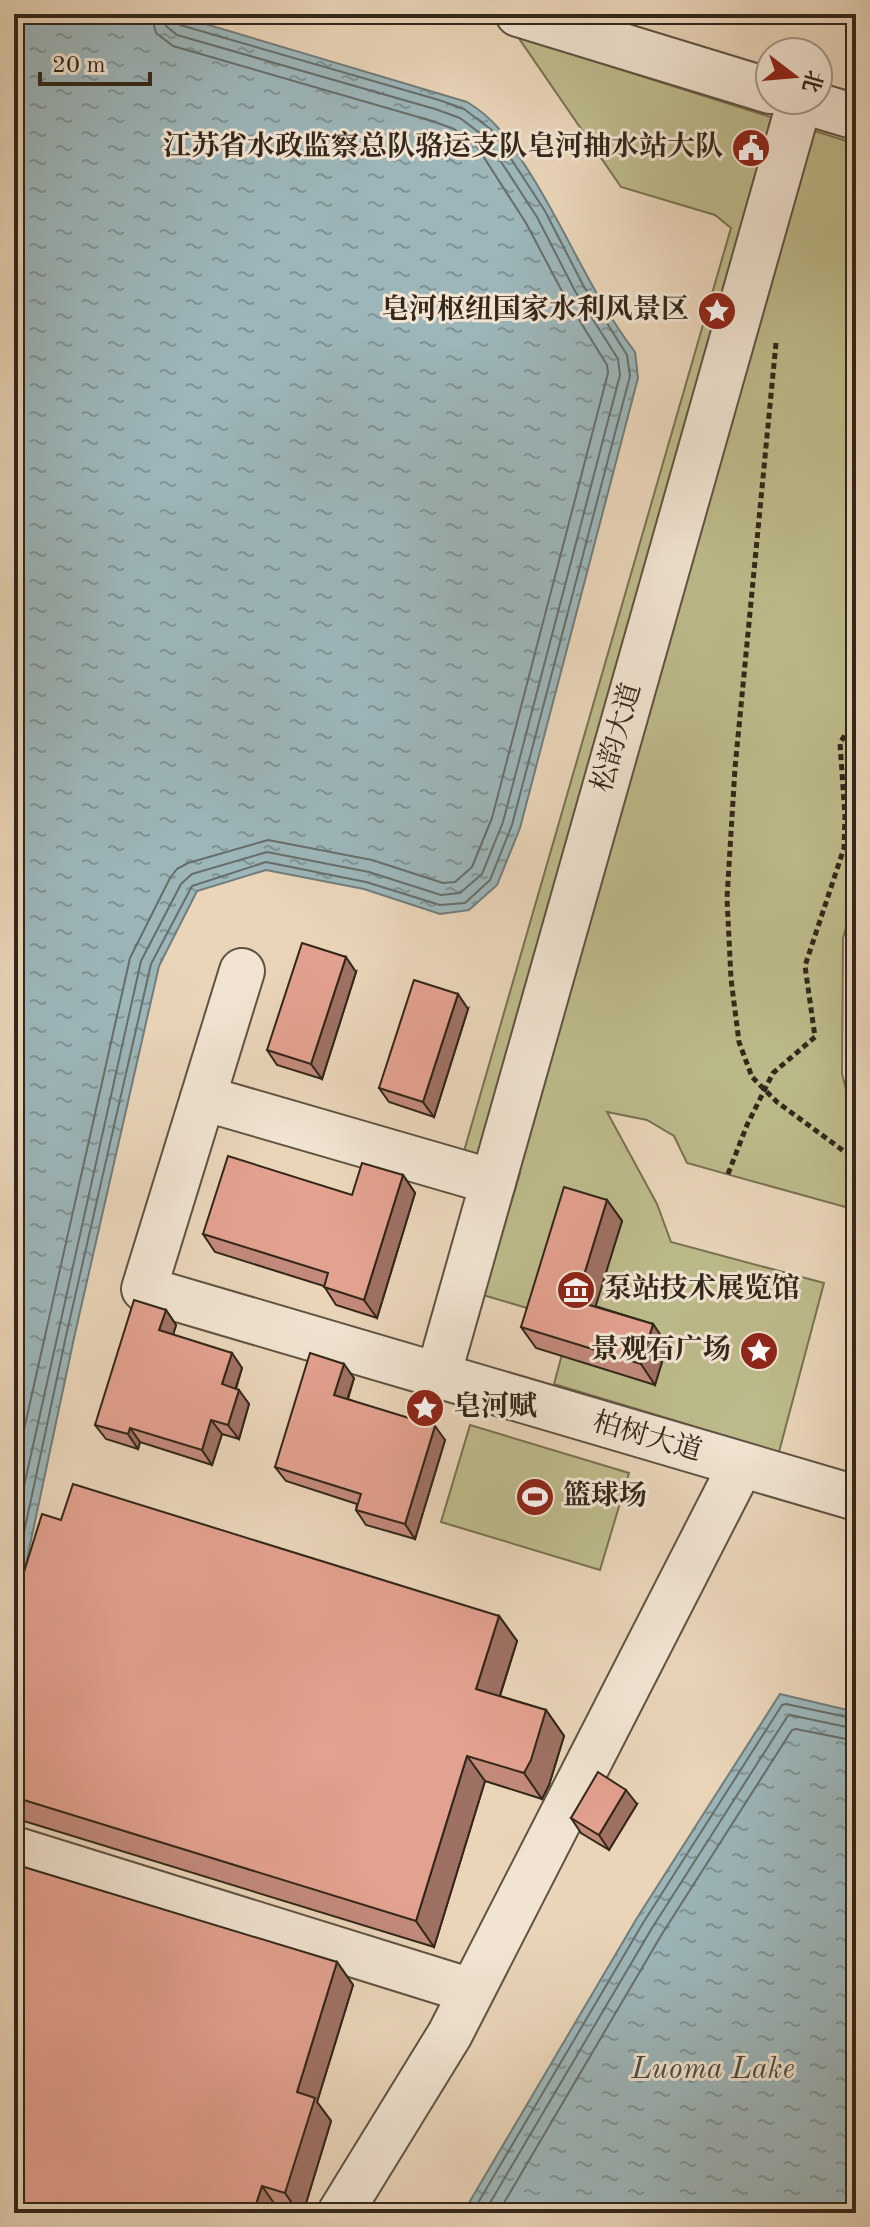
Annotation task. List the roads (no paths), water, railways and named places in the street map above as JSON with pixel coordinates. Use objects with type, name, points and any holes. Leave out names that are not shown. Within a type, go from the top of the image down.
[{"type":"street","points":[[518,14],[754,86]]},
{"type":"street","points":[[834,110],[856,117]]},
{"type":"street","name":"松韵大道","points":[[438,1376],[795,116]]},
{"type":"street","points":[[242,971],[203,1098],[493,1182]]},
{"type":"street","name":"柏树大道","points":[[203,1098],[144,1289],[856,1498]]},
{"type":"street","points":[[340,2213],[450,2034],[741,1465]]},
{"type":"street","points":[[14,1849],[471,1991]]},
{"type":"water","points":[[14,14],[172,14],[467,102],[494,124],[528,170],[605,308],[635,352],[638,378],[520,828],[497,885],[469,910],[440,914],[364,889],[266,870],[197,891],[159,966],[74,1338],[14,1620]]},
{"type":"water","name":"Luoma Lake","points":[[780,1694],[856,1712],[856,2213],[463,2213],[637,1918]]},
{"type":"place","name":"江苏省水政监察总队骆运支队皂河抽水站大队","points":[[751,148]]},
{"type":"place","name":"皂河枢纽国家水利风景区","points":[[717,311]]},
{"type":"place","name":"泵站技术展览馆","points":[[576,1290]]},
{"type":"place","name":"景观石广场","points":[[759,1351]]},
{"type":"place","name":"皂河赋","points":[[425,1408]]},
{"type":"place","name":"篮球场","points":[[535,1497]]}]
